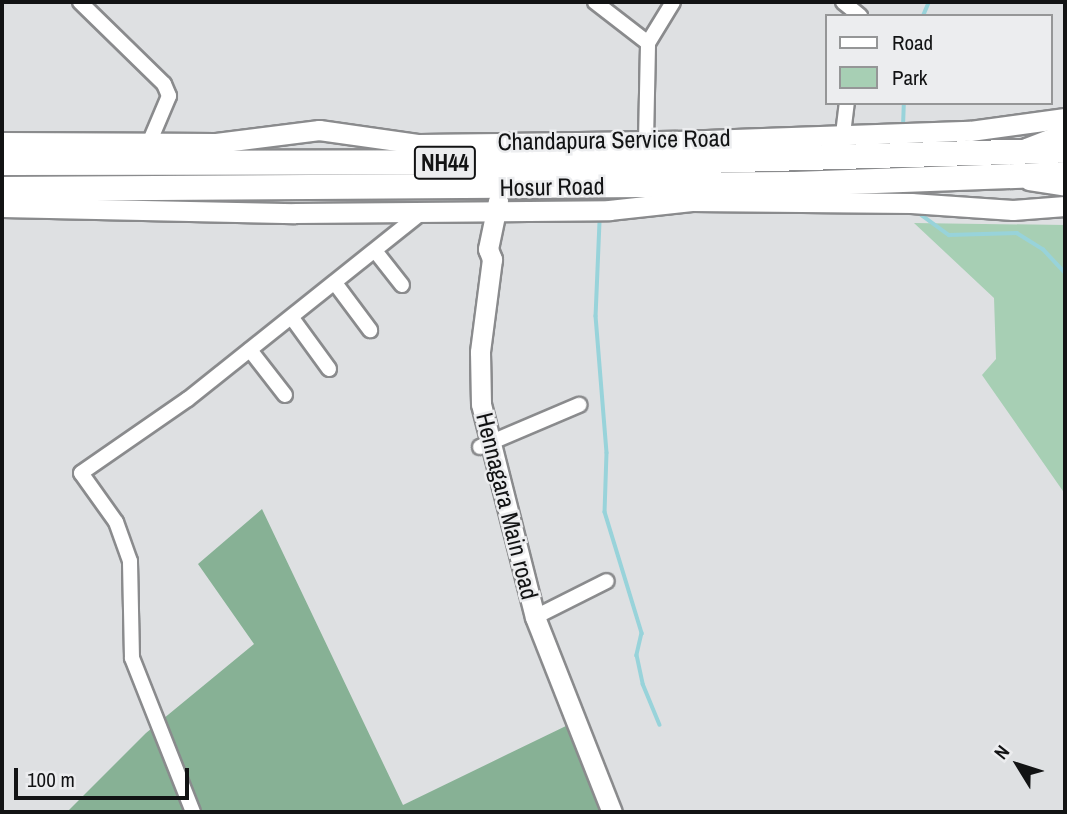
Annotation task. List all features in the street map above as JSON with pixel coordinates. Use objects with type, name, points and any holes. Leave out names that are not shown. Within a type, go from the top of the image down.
[{"type":"highway","name":"NH44","points":[[1017,165],[1065,150]]},
{"type":"highway","name":"Hosur Road","points":[[2,163],[146,153],[898,174]]},
{"type":"highway","name":"Hosur Road","points":[[2,189],[498,199],[1017,165]]},
{"type":"highway","name":"NH44","points":[[1017,165],[1065,174]]},
{"type":"street","points":[[80,2],[164,83],[169,96],[146,153]]},
{"type":"street","points":[[594,2],[648,43]]},
{"type":"street","points":[[646,141],[648,43],[673,2]]},
{"type":"street","points":[[843,2],[858,14]]},
{"type":"street","points":[[843,134],[848,105]]},
{"type":"street","points":[[1065,118],[970,131],[916,132],[898,174],[1013,210],[1065,206]]},
{"type":"street","name":"Chandapura Service Road","points":[[2,142],[146,153],[319,130],[419,144],[646,141],[843,134],[898,174]]},
{"type":"street","points":[[1065,133],[1052,134],[1017,165],[1054,187],[1065,186]]},
{"type":"street","points":[[2,207],[422,212],[498,199]]},
{"type":"street","name":"Hennagara Main road","points":[[498,199],[488,248],[492,259],[478,377],[486,445],[520,547],[518,559],[535,617],[612,812]]},
{"type":"street","points":[[193,812],[132,658],[130,561],[116,522],[81,473],[250,350],[422,212]]},
{"type":"street","points":[[376,251],[402,285]]},
{"type":"street","points":[[335,284],[370,330]]},
{"type":"street","points":[[292,317],[329,369]]},
{"type":"street","points":[[250,350],[285,396]]},
{"type":"street","points":[[486,445],[579,405]]},
{"type":"street","points":[[535,617],[607,582]]},
{"type":"green space","points":[[914,223],[1065,225],[1065,494],[982,375],[996,359],[994,298]]},
{"type":"green space","points":[[262,509],[403,805],[568,725],[602,812],[67,812],[146,733],[254,644],[198,564]]},
{"type":"waterway","points":[[924,14],[929,2]]},
{"type":"waterway","points":[[903,127],[904,105]]},
{"type":"waterway","points":[[916,211],[949,235],[1017,233],[1043,249],[1065,273]]},
{"type":"waterway","points":[[600,222],[596,316],[607,453],[605,512],[642,633],[637,655],[643,684],[660,725]]}]
